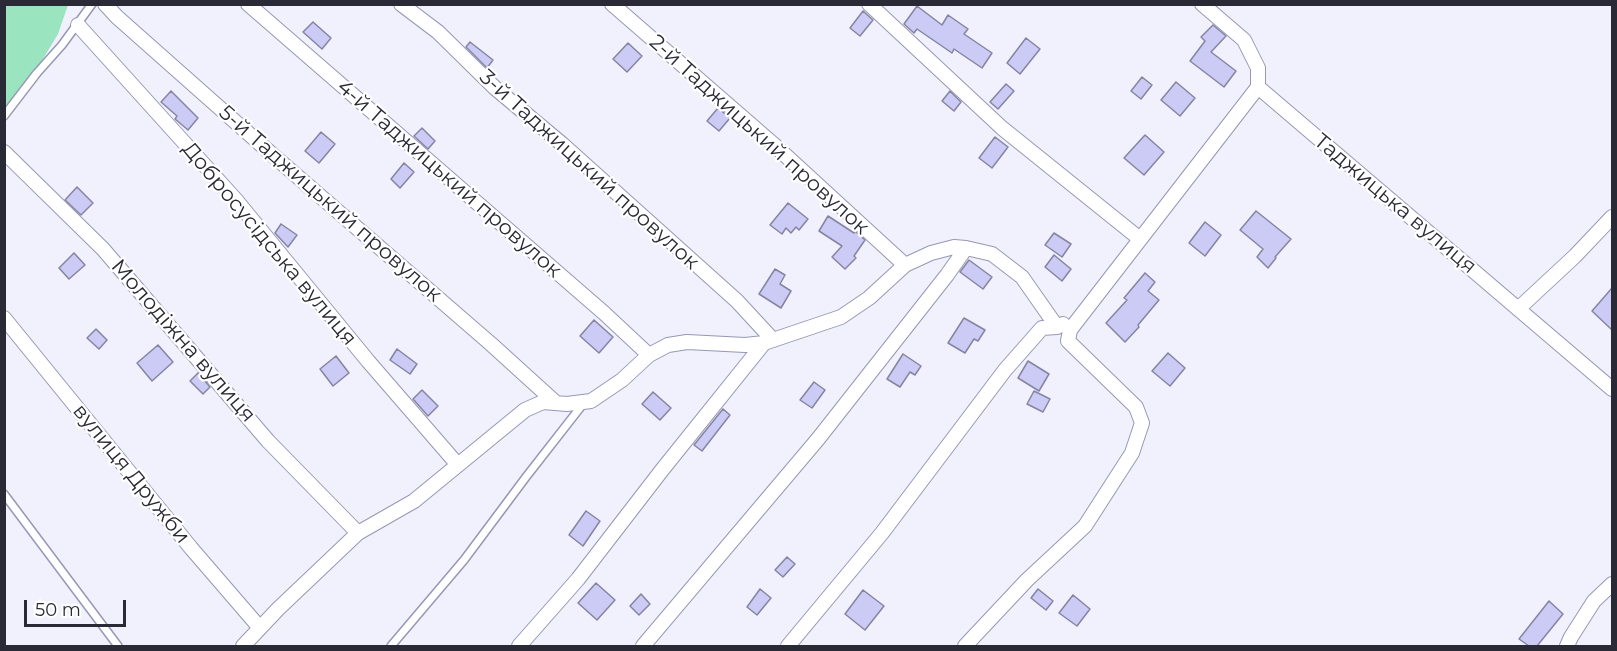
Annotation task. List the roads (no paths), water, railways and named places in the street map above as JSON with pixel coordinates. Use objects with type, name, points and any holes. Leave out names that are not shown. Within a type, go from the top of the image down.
[{"type":"street","name":"5-й Таджицький провулок","points":[[105,4],[284,165],[556,403]]},
{"type":"street","name":"4-й Таджицький провулок","points":[[248,4],[604,313],[649,355]]},
{"type":"street","name":"3-й Таджицький провулок","points":[[401,4],[438,32],[495,88],[562,144],[737,301],[768,342]]},
{"type":"street","name":"2-й Таджицький провулок","points":[[612,4],[772,143],[905,265]]},
{"type":"street","points":[[868,4],[1002,128],[1140,239]]},
{"type":"street","points":[[965,646],[1027,580],[1085,526],[1132,453],[1142,423],[1136,407],[1068,341],[1070,330],[1078,317],[1258,87],[1258,68],[1244,40],[1202,4]]},
{"type":"street","name":"Добросусідська вулиця","points":[[78,25],[236,200],[368,361],[458,465]]},
{"type":"street","name":"Таджицька вулиця","points":[[1258,87],[1612,389]]},
{"type":"street","name":"Молодіжна вулиця","points":[[4,152],[104,249],[268,441],[358,533]]},
{"type":"street","points":[[1518,309],[1612,218]]},
{"type":"street","points":[[243,646],[278,609],[358,533],[414,501],[525,410],[543,402],[591,401],[622,380],[649,355],[668,345],[687,342],[745,345],[768,342],[841,317],[869,298],[905,265],[931,253],[954,247],[992,254],[1022,277],[1057,327]]},
{"type":"street","points":[[643,646],[818,439],[966,248]]},
{"type":"street","points":[[788,646],[882,533],[1005,370],[1042,328],[1057,327],[1078,317]]},
{"type":"street","name":"вулиця Дружби","points":[[4,318],[191,548],[260,628]]},
{"type":"street","points":[[519,646],[578,579],[662,470],[768,342]]},
{"type":"street","points":[[1568,646],[1571,637],[1594,601],[1612,584]]},
{"type":"lane","points":[[4,116],[93,4]]},
{"type":"lane","points":[[390,646],[464,560],[584,402]]},
{"type":"lane","points":[[4,494],[117,646]]}]
